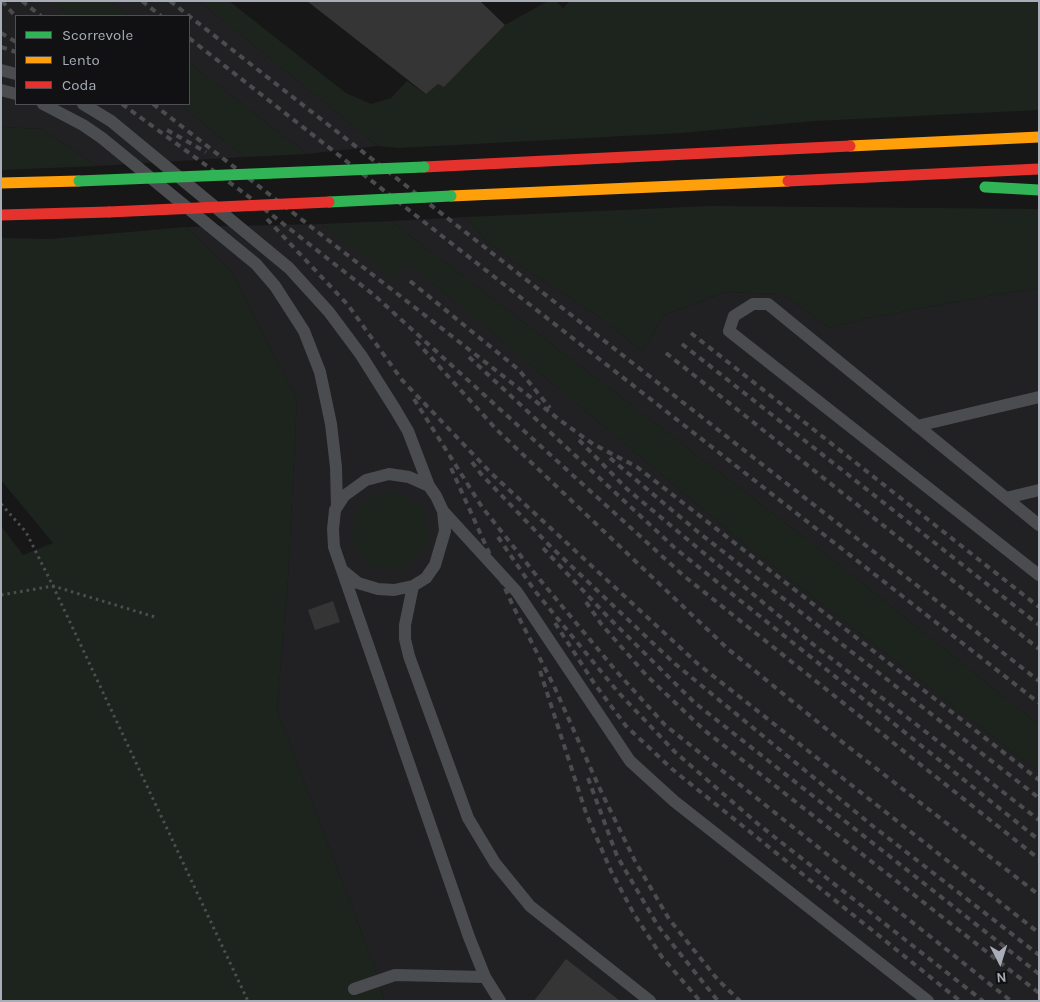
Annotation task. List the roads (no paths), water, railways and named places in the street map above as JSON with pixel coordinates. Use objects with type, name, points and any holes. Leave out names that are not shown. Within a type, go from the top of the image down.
[{"type":"highway","points":[[843,146],[1010,127]]},
{"type":"highway","points":[[1,183],[79,182],[424,167],[1039,137]]},
{"type":"highway","points":[[1,215],[108,212],[1039,169]]},
{"type":"highway","points":[[846,178],[952,185]]},
{"type":"highway","points":[[971,186],[1039,190]]},
{"type":"lane","points":[[1,70],[15,74]]},
{"type":"lane","points":[[1,90],[15,94]]},
{"type":"lane","points":[[45,105],[84,125],[102,138],[256,264],[275,286],[304,331],[320,372],[331,424],[338,507]]},
{"type":"lane","points":[[86,105],[111,121],[289,268],[329,312],[361,355],[408,431],[429,486],[436,496],[442,512],[445,531],[435,565],[426,578],[413,586],[394,590],[358,584],[342,570]]},
{"type":"lane","points":[[1039,525],[768,304],[753,304],[734,316],[729,331],[1039,575]]},
{"type":"lane","points":[[917,426],[1039,396]]},
{"type":"lane","points":[[429,486],[410,477],[390,474],[366,480],[344,496],[335,510],[334,547],[469,938],[485,977],[500,1001]]},
{"type":"lane","points":[[1006,498],[1039,490]]},
{"type":"lane","points":[[442,512],[517,592],[630,762],[674,801],[928,1001]]},
{"type":"lane","points":[[413,586],[405,625],[405,640],[409,656],[468,818],[496,863],[530,906],[650,1001]]},
{"type":"lane","points":[[354,989],[395,975],[485,977]]},
{"type":"railway","points":[[2,1],[15,16]]},
{"type":"railway","points":[[22,1],[40,15]]},
{"type":"railway","points":[[142,1],[160,15]]},
{"type":"railway","points":[[170,1],[188,15]]},
{"type":"railway","points":[[190,17],[1039,681]]},
{"type":"railway","points":[[1,33],[15,41]]},
{"type":"railway","points":[[190,39],[1039,703]]},
{"type":"railway","points":[[1,47],[15,52]]},
{"type":"railway","points":[[123,105],[244,193],[374,295],[684,576],[1039,859]]},
{"type":"railway","points":[[154,105],[561,421],[593,444],[637,467],[1039,780]]},
{"type":"railway","points":[[167,130],[206,152]]},
{"type":"railway","points":[[267,219],[348,305],[402,380],[492,474],[698,664],[1039,933]]},
{"type":"railway","points":[[410,281],[519,370],[550,408]]},
{"type":"railway","points":[[691,333],[1039,607]]},
{"type":"railway","points":[[416,341],[497,430],[728,649],[846,745],[1039,895]]},
{"type":"railway","points":[[682,344],[1039,625]]},
{"type":"railway","points":[[666,353],[1039,649]]},
{"type":"railway","points":[[469,357],[676,549],[1039,840]]},
{"type":"railway","points":[[414,399],[482,507],[617,672],[665,725],[1011,1001]]},
{"type":"railway","points":[[579,440],[627,489],[814,645],[1039,820]]},
{"type":"railway","points":[[610,458],[698,532],[1039,798]]},
{"type":"railway","points":[[472,462],[481,474],[549,545],[674,663],[874,827],[1039,955]]},
{"type":"railway","points":[[451,468],[513,606],[554,686],[599,787],[635,861],[669,919],[718,980],[740,1001]]},
{"type":"railway","points":[[498,537],[535,591],[618,692],[675,752],[758,824],[983,1001]]},
{"type":"railway","points":[[543,548],[609,618],[695,703],[1039,974]]},
{"type":"railway","points":[[586,602],[602,625],[647,676],[704,730],[1039,993]]},
{"type":"railway","points":[[555,623],[594,683],[626,726],[672,769],[960,1001]]},
{"type":"railway","points":[[540,671],[586,813],[611,871],[634,914],[662,957],[700,1001]]},
{"type":"railway","points":[[588,778],[617,856],[658,926],[718,1001]]}]
